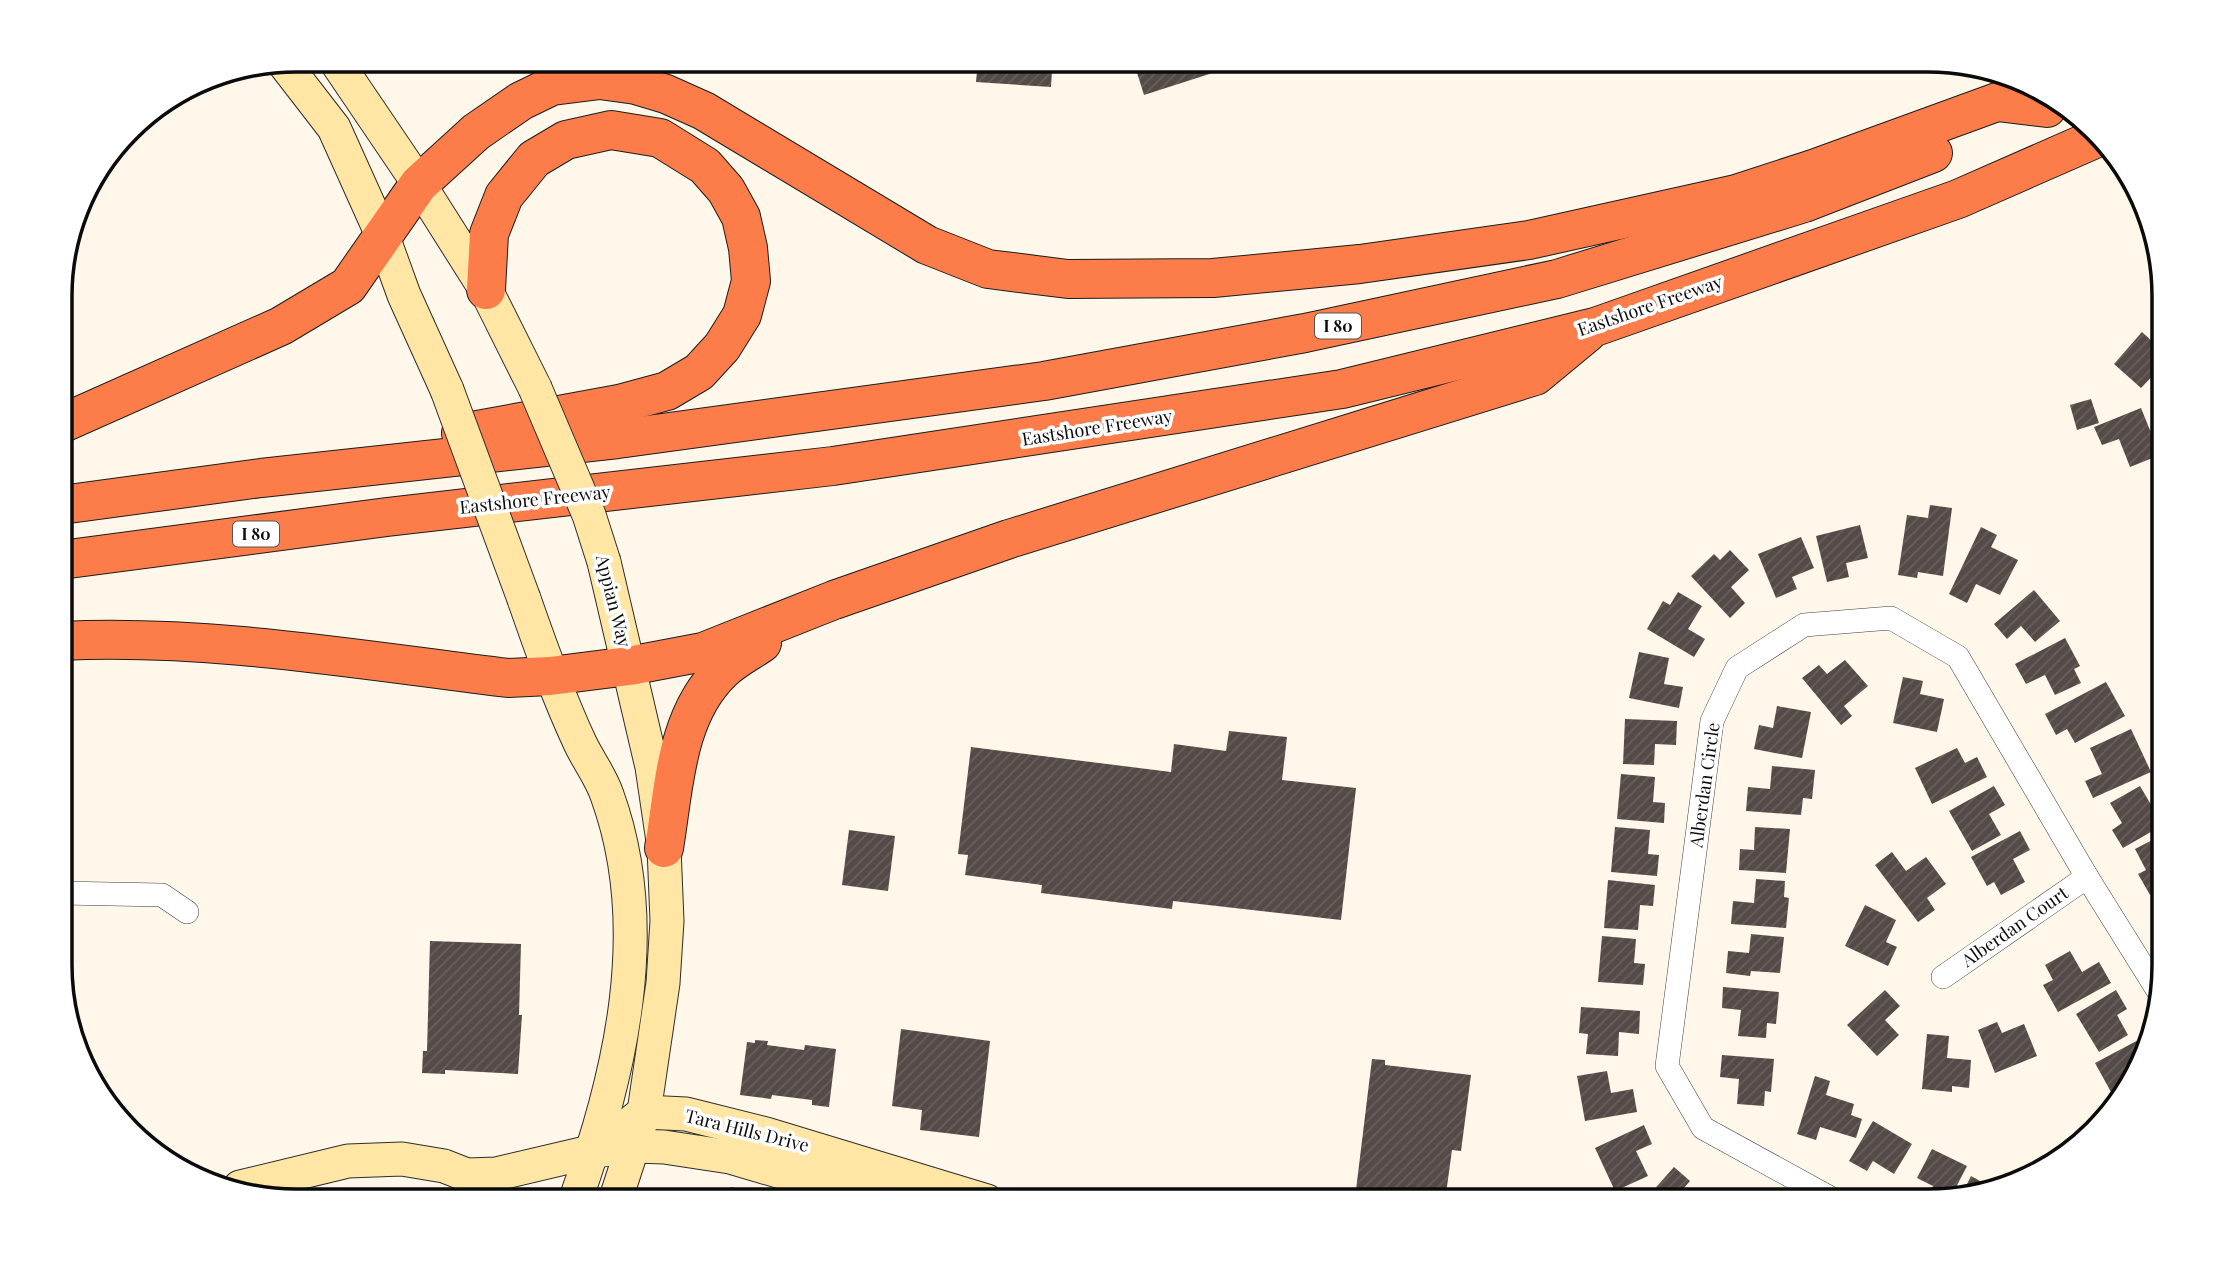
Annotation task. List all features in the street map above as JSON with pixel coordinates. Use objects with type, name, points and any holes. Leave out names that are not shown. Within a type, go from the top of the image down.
[{"type":"highway","points":[[72,419],[281,326],[348,286],[419,184],[476,132],[521,101],[552,86],[600,80],[636,85],[666,94],[704,111],[927,245],[988,269],[1068,279],[1213,278],[1360,264],[1529,240],[1736,194],[1814,169],[1997,102],[2045,105]]},
{"type":"highway","name":"I 80","points":[[72,504],[261,478],[618,439],[1030,383],[1305,333],[1557,279],[1804,204],[2049,108]]},
{"type":"highway","points":[[261,478],[430,438],[619,404],[667,391],[699,372],[722,347],[742,315],[751,281],[748,248],[741,217],[726,190],[705,166],[660,138],[611,130],[566,140],[534,159],[504,196],[489,234],[486,290]]},
{"type":"highway","name":"Eastshore Freeway","points":[[72,560],[387,517],[833,466],[1055,435],[1342,390],[1595,327],[1958,198],[2090,141]]},
{"type":"highway","points":[[72,641],[115,639],[220,644],[508,678],[550,676],[629,666],[703,652],[834,600],[1009,539],[1535,376],[1595,327]]},
{"type":"highway","points":[[664,848],[681,744],[698,702],[722,671],[779,631],[834,600]]},
{"type":"main road","points":[[291,72],[334,128],[383,237],[404,295],[447,390],[550,676],[582,746],[607,792],[620,841],[630,908],[628,993],[614,1076],[594,1150],[579,1189]]},
{"type":"main road","name":"Appian Way","points":[[343,72],[486,290],[536,388],[589,515],[604,562],[652,767],[664,848],[667,921],[663,983],[644,1112],[619,1189]]},
{"type":"main road","points":[[650,1075],[657,1087],[677,1102],[718,1122]]},
{"type":"main road","points":[[594,1150],[644,1112]]},
{"type":"main road","name":"Tara Hills Drive","points":[[644,1112],[686,1114],[766,1134],[947,1189]]},
{"type":"main road","name":"Tara Hills Drive","points":[[467,1175],[496,1174],[594,1150],[635,1146],[664,1147],[730,1157],[839,1189]]},
{"type":"main road","points":[[251,1184],[348,1161],[402,1159],[444,1166],[467,1175],[477,1189]]},
{"type":"street","name":"Alberdan Circle","points":[[1814,1189],[1703,1128],[1667,1066],[1712,721],[1737,668],[1804,625],[1891,618],[1958,657],[2087,877],[2152,981]]},
{"type":"street","name":"Alberdan Court","points":[[1943,977],[2087,877]]},
{"type":"street","points":[[72,893],[162,895],[187,912]]},
{"type":"building","points":[[977,72],[1052,72],[1051,87],[976,82]]},
{"type":"building","points":[[1137,72],[1216,72],[1144,95]]},
{"type":"building","points":[[2142,332],[2152,341],[2152,377],[2141,388],[2114,364]]},
{"type":"building","points":[[2091,399],[2099,423],[2077,430],[2070,405]]},
{"type":"building","points":[[2141,408],[2152,435],[2152,458],[2130,467],[2119,439],[2102,445],[2094,427]]},
{"type":"building","points":[[1930,505],[1952,508],[1943,576],[1918,572],[1917,578],[1898,575],[1907,515],[1928,518]]},
{"type":"building","points":[[1860,525],[1868,558],[1846,563],[1849,577],[1827,582],[1816,536]]},
{"type":"building","points":[[1981,527],[1997,535],[1991,547],[2018,560],[2000,595],[1976,584],[1967,603],[1949,594]]},
{"type":"building","points":[[1801,537],[1814,568],[1792,577],[1797,589],[1776,598],[1758,554]]},
{"type":"building","points":[[1730,550],[1749,570],[1731,587],[1745,603],[1730,618],[1691,576],[1714,554],[1720,560]]},
{"type":"building","points":[[2034,590],[2060,621],[2035,642],[2021,626],[2007,639],[1994,624]]},
{"type":"building","points":[[1678,592],[1702,606],[1688,629],[1705,639],[1694,657],[1647,629],[1663,601],[1670,605]]},
{"type":"building","points":[[2065,638],[2080,666],[2074,669],[2081,683],[2055,695],[2045,675],[2026,684],[2015,664]]},
{"type":"building","points":[[1639,652],[1669,658],[1664,684],[1683,687],[1679,708],[1629,698]]},
{"type":"building","points":[[1845,660],[1868,686],[1844,706],[1852,716],[1841,725],[1802,678],[1819,665],[1827,674]]},
{"type":"building","points":[[1903,677],[1923,681],[1920,694],[1944,699],[1937,732],[1893,723]]},
{"type":"building","points":[[2106,682],[2125,716],[2075,743],[2067,729],[2056,735],[2045,714]]},
{"type":"building","points":[[1777,706],[1811,712],[1802,758],[1754,749],[1759,725],[1773,728]]},
{"type":"building","points":[[1625,719],[1677,721],[1676,745],[1655,744],[1654,765],[1623,764]]},
{"type":"building","points":[[2131,729],[2151,772],[2093,798],[2085,781],[2102,774],[2090,748]]},
{"type":"building","points":[[1229,731],[1287,737],[1282,780],[1356,788],[1341,920],[1173,901],[1172,909],[1041,893],[1042,885],[965,875],[968,855],[958,854],[971,747],[1171,772],[1174,744],[1226,751]]},
{"type":"building","points":[[1957,748],[1965,763],[1977,757],[1987,777],[1932,804],[1915,768]]},
{"type":"building","points":[[1772,766],[1815,770],[1812,799],[1803,798],[1801,815],[1746,811],[1748,787],[1770,789]]},
{"type":"building","points":[[1621,774],[1655,777],[1653,802],[1665,803],[1664,823],[1617,819]]},
{"type":"building","points":[[1994,786],[2005,805],[1989,814],[2001,835],[1972,851],[1949,811]]},
{"type":"building","points":[[2140,786],[2152,806],[2152,831],[2123,848],[2112,830],[2122,823],[2110,803]]},
{"type":"building","points":[[1615,827],[1650,830],[1648,854],[1659,855],[1657,876],[1611,872]]},
{"type":"building","points":[[1755,827],[1790,829],[1786,873],[1739,870],[1740,849],[1754,850]]},
{"type":"building","points":[[849,830],[895,836],[888,891],[842,885]]},
{"type":"building","points":[[2020,831],[2030,850],[2013,859],[2025,882],[2001,895],[1994,882],[1987,886],[1971,857]]},
{"type":"building","points":[[2152,840],[2150,895],[2138,874],[2146,870],[2135,849]]},
{"type":"building","points":[[1892,852],[1906,871],[1926,857],[1946,884],[1927,898],[1935,910],[1918,922],[1875,865]]},
{"type":"building","points":[[1756,879],[1785,881],[1784,897],[1789,898],[1786,928],[1731,924],[1733,901],[1754,903]]},
{"type":"building","points":[[1608,880],[1655,885],[1653,906],[1640,905],[1638,930],[1604,928]]},
{"type":"building","points":[[1865,905],[1896,920],[1886,942],[1897,947],[1888,966],[1845,946]]},
{"type":"building","points":[[1751,934],[1784,937],[1780,973],[1751,971],[1750,976],[1726,973],[1728,951],[1749,953]]},
{"type":"building","points":[[1602,936],[1636,939],[1634,963],[1645,964],[1643,985],[1598,982]]},
{"type":"building","points":[[430,941],[521,944],[519,1015],[522,1015],[518,1074],[445,1070],[445,1074],[422,1073],[423,1051],[427,1051]]},
{"type":"building","points":[[2070,951],[2082,972],[2099,962],[2111,983],[2058,1012],[2043,985],[2053,980],[2045,965]]},
{"type":"building","points":[[1723,987],[1779,992],[1776,1024],[1767,1023],[1766,1038],[1738,1036],[1741,1010],[1722,1008]]},
{"type":"building","points":[[1885,990],[1900,1006],[1885,1020],[1899,1035],[1877,1056],[1847,1025]]},
{"type":"building","points":[[2116,990],[2127,1009],[2117,1015],[2128,1035],[2099,1052],[2076,1014]]},
{"type":"building","points":[[1581,1007],[1640,1011],[1639,1034],[1619,1032],[1618,1056],[1586,1054],[1588,1034],[1579,1033]]},
{"type":"building","points":[[1997,1022],[2002,1033],[2024,1024],[2037,1056],[1995,1073],[1978,1030]]},
{"type":"building","points":[[901,1029],[990,1041],[979,1137],[920,1130],[922,1110],[892,1106]]},
{"type":"building","points":[[1927,1034],[1949,1036],[1947,1058],[1971,1060],[1969,1088],[1952,1086],[1952,1092],[1922,1089]]},
{"type":"building","points":[[755,1040],[768,1041],[767,1045],[804,1050],[805,1045],[836,1049],[829,1107],[812,1105],[812,1100],[772,1095],[771,1099],[740,1095],[747,1042],[755,1043]]},
{"type":"building","points":[[2139,1040],[2122,1078],[2111,1092],[2095,1063]]},
{"type":"building","points":[[1722,1055],[1774,1059],[1771,1092],[1765,1091],[1764,1106],[1737,1104],[1739,1079],[1720,1077]]},
{"type":"building","points":[[1372,1059],[1385,1060],[1385,1065],[1471,1075],[1461,1151],[1452,1150],[1447,1189],[1356,1189]]},
{"type":"building","points":[[1607,1071],[1611,1093],[1633,1089],[1637,1112],[1585,1121],[1577,1076]]},
{"type":"building","points":[[1815,1076],[1830,1081],[1826,1095],[1854,1104],[1851,1115],[1862,1119],[1856,1138],[1820,1127],[1816,1140],[1797,1134]]},
{"type":"building","points":[[1873,1121],[1912,1144],[1894,1174],[1873,1161],[1867,1171],[1849,1161]]},
{"type":"building","points":[[1644,1125],[1652,1144],[1636,1151],[1648,1176],[1614,1189],[1595,1148]]},
{"type":"building","points":[[1932,1149],[1967,1166],[1956,1187],[1932,1189],[1933,1186],[1917,1178]]},
{"type":"building","points":[[1674,1167],[1690,1181],[1683,1189],[1655,1189]]},
{"type":"building","points":[[1971,1176],[1982,1182],[1972,1185],[1966,1186]]}]
